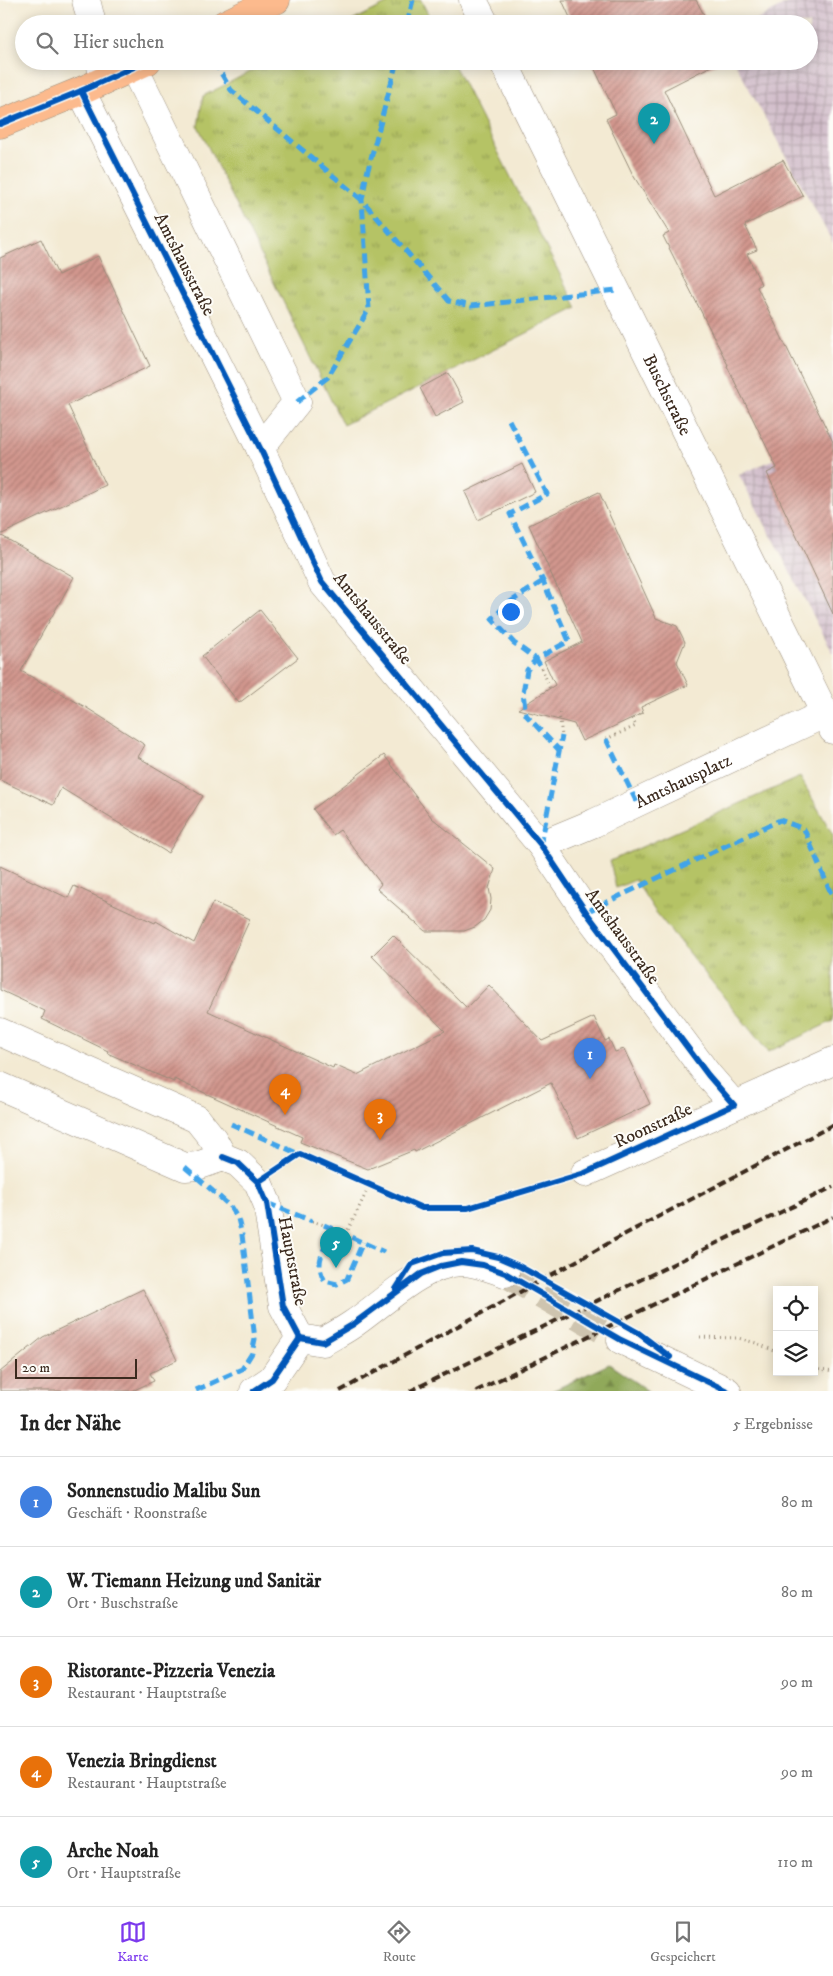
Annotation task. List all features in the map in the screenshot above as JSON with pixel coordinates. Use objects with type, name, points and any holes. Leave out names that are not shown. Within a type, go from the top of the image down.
[{"type":"main road","points":[[244,15],[276,0]]},
{"type":"main road","points":[[0,124],[95,77],[119,70]]},
{"type":"street","points":[[86,0],[90,15]]},
{"type":"street","points":[[473,0],[480,15]]},
{"type":"street","points":[[143,70],[297,402],[260,448]]},
{"type":"street","name":"Buschstraße","points":[[507,70],[829,722]]},
{"type":"street","name":"Amtshausstraße","points":[[95,77],[260,448],[322,582],[541,845],[586,912],[708,1075],[734,1105]]},
{"type":"street","name":"Amtshausplatz","points":[[541,845],[829,722]]},
{"type":"street","points":[[0,1032],[197,1119],[214,1140],[223,1157],[197,1166],[185,1167],[0,1086]]},
{"type":"street","name":"Roonstraße","points":[[586,1173],[833,1061]]},
{"type":"street","name":"Hauptstraße","points":[[223,1157],[238,1163],[258,1182],[267,1203],[283,1306],[300,1338]]},
{"type":"street","points":[[254,1391],[272,1379],[300,1338],[323,1342],[352,1325],[421,1274],[441,1266],[462,1262],[483,1265],[506,1273]]},
{"type":"street","points":[[622,1340],[727,1391]]},
{"type":"path","points":[[542,668],[550,689]]},
{"type":"path","points":[[559,713],[562,736]]},
{"type":"path","points":[[606,739],[636,726],[632,718]]},
{"type":"path","points":[[346,1234],[366,1193]]},
{"type":"path","points":[[312,1221],[324,1225]]},
{"type":"path","points":[[713,1338],[738,1338],[773,1350]]},
{"type":"path","points":[[818,1370],[833,1372]]},
{"type":"shaded area","points":[[792,0],[833,0],[833,243],[739,70],[818,70],[818,15],[766,15]]},
{"type":"shaded area","points":[[833,432],[833,653],[739,475]]},
{"type":"green space","points":[[394,0],[421,0],[428,15],[364,15]]},
{"type":"green space","points":[[254,70],[457,70],[577,308],[343,425],[198,126],[203,96]]},
{"type":"green space","points":[[800,777],[833,835],[833,1021],[768,1052],[655,911],[635,880],[616,888],[610,861]]},
{"type":"green space","points":[[609,1364],[648,1391],[552,1391]]},
{"type":"building","points":[[562,0],[696,0],[704,15],[569,15]]},
{"type":"building","points":[[595,70],[703,70],[664,90],[714,195],[783,160],[803,196],[745,225],[757,250],[747,254],[761,284],[757,287],[833,442],[833,614],[767,473],[777,468],[663,236],[669,233],[633,175],[606,119],[616,114]]},
{"type":"building","points":[[41,239],[58,275],[98,256],[150,366],[68,405],[105,485],[0,535],[0,258]]},
{"type":"building","points":[[448,373],[464,402],[435,417],[420,388]]},
{"type":"building","points":[[522,464],[535,492],[478,520],[465,492]]},
{"type":"building","points":[[599,492],[656,618],[677,626],[685,642],[677,662],[688,685],[641,707],[643,713],[582,741],[574,724],[518,709],[555,685],[544,661],[582,642],[529,525]]},
{"type":"building","points":[[0,535],[74,577],[21,671],[87,708],[145,745],[138,757],[203,796],[168,853],[61,788],[53,805],[0,780]]},
{"type":"building","points":[[260,610],[298,658],[239,703],[202,656]]},
{"type":"building","points":[[384,755],[432,818],[495,869],[489,888],[490,910],[484,920],[475,927],[464,931],[425,931],[377,889],[381,884],[340,830],[333,835],[313,809]]},
{"type":"building","points":[[0,866],[68,898],[74,886],[155,923],[156,921],[194,943],[213,902],[250,919],[208,1011],[333,1068],[334,1065],[357,1075],[445,1031],[372,956],[393,935],[467,1008],[489,985],[542,1041],[594,1017],[605,1041],[609,1039],[615,1052],[624,1049],[650,1104],[578,1138],[551,1083],[415,1152],[414,1150],[368,1169],[300,1142],[302,1137],[174,1079],[174,1082],[107,1053],[108,1051],[42,1019],[45,1011],[0,990]]},
{"type":"building","points":[[143,1289],[177,1360],[150,1373],[154,1381],[132,1391],[0,1391],[0,1372],[43,1337]]},
{"type":"tunnel","points":[[505,1273],[621,1340]]},
{"type":"railway","points":[[340,1391],[629,1232],[833,1125]]},
{"type":"railway","points":[[410,1391],[833,1187]]},
{"type":"railway","points":[[476,1391],[833,1217]]},
{"type":"marked path","points":[[409,15],[413,0]]},
{"type":"marked path","points":[[219,70],[231,90],[362,200],[449,301],[471,306],[616,290]]},
{"type":"marked path","points":[[297,402],[328,377],[369,309],[362,200],[366,177],[395,70]]},
{"type":"marked path","points":[[509,420],[547,494],[510,514],[543,581],[569,641],[536,659],[542,668]]},
{"type":"marked path","points":[[543,581],[507,604],[492,619],[514,643],[536,659],[527,670],[523,693],[526,715],[560,751]]},
{"type":"marked path","points":[[541,845],[562,736]]},
{"type":"marked path","points":[[606,739],[637,803]]},
{"type":"marked path","points":[[586,912],[780,820],[804,829],[833,898]]},
{"type":"marked path","points":[[231,1124],[301,1155]]},
{"type":"marked path","points":[[185,1167],[230,1206],[238,1219],[242,1235],[255,1339],[252,1353],[242,1369],[194,1391]]},
{"type":"marked path","points":[[267,1203],[312,1221]]},
{"type":"marked path","points":[[324,1225],[384,1252]]},
{"type":"marked path","points":[[335,1229],[320,1261],[325,1281],[337,1284],[347,1279],[363,1242]]},
{"type":"cycle path","points":[[0,124],[127,70]]},
{"type":"cycle path","points":[[81,91],[260,448],[322,582],[541,845],[586,912],[708,1075],[734,1105],[585,1173],[468,1208],[422,1208],[300,1154],[258,1182]]},
{"type":"cycle path","points":[[223,1157],[238,1163],[258,1182],[267,1203],[283,1306],[300,1338]]},
{"type":"cycle path","points":[[396,1289],[412,1264],[443,1253],[472,1251],[498,1257],[519,1266],[637,1332],[670,1357]]},
{"type":"cycle path","points":[[300,1338],[323,1342],[352,1325],[421,1274],[441,1266],[461,1262],[483,1265],[505,1273],[621,1340],[727,1391]]},
{"type":"cycle path","points":[[254,1391],[272,1379],[300,1338]]},
{"type":"place","name":"W. Tiemann Heizung und Sanitär","points":[[654,144]]},
{"type":"place","name":"Sonnenstudio Malibu Sun","points":[[590,1079]]},
{"type":"place","name":"Venezia Bringdienst","points":[[285,1115]]},
{"type":"place","name":"Ristorante-Pizzeria Venezia","points":[[380,1140]]},
{"type":"place","name":"Arche Noah","points":[[336,1268]]}]
